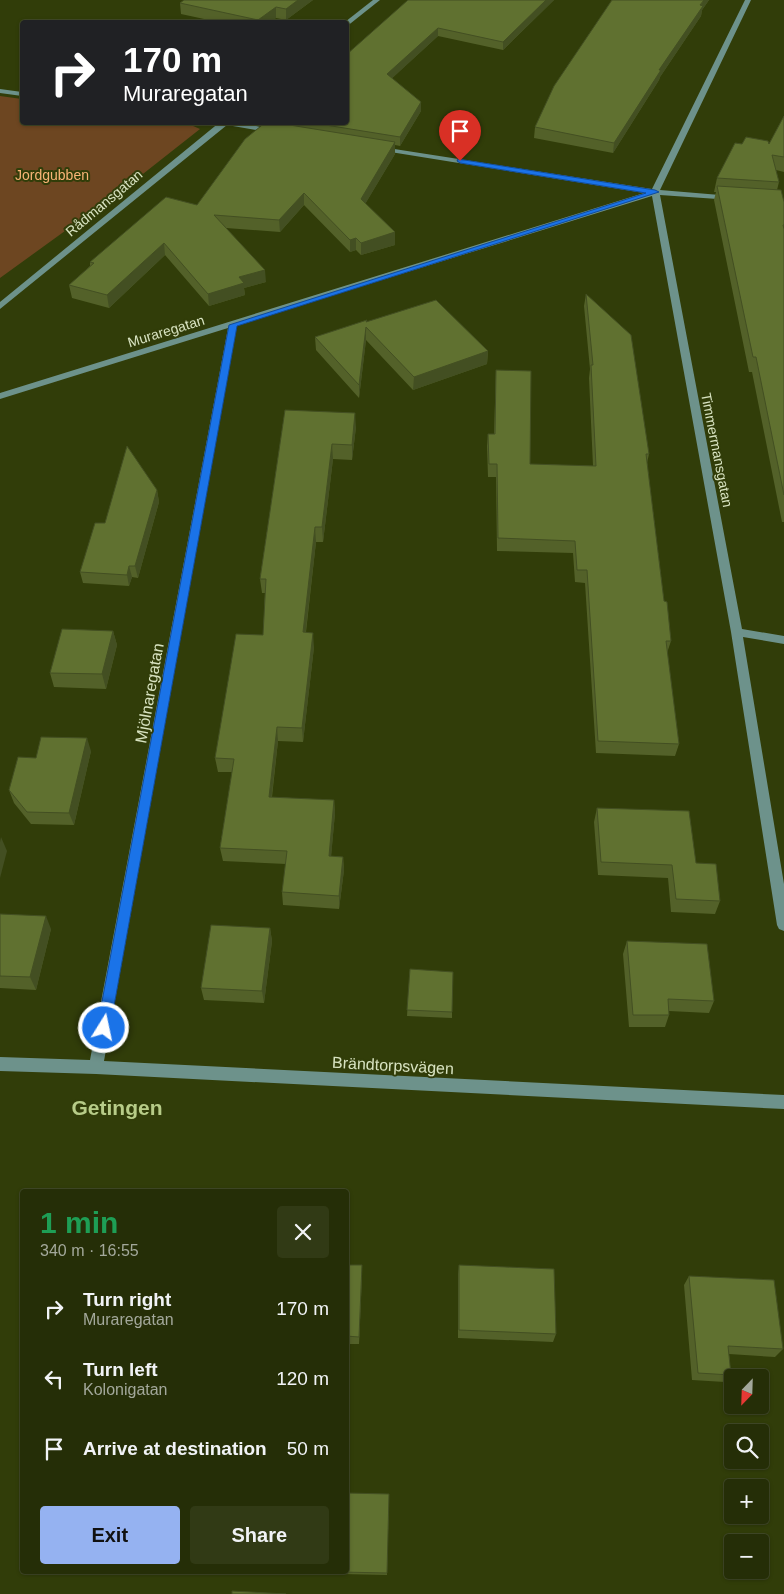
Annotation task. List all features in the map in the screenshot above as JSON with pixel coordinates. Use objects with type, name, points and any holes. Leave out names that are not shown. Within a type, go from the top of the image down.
[{"type":"street","points":[[349,23],[377,0]]},
{"type":"street","points":[[655,192],[748,0]]},
{"type":"street","points":[[0,91],[20,94]]},
{"type":"street","name":"Rådmansgatan","points":[[0,306],[222,125]]},
{"type":"street","points":[[238,125],[284,132]]},
{"type":"street","points":[[372,147],[655,192],[744,199]]},
{"type":"street","name":"Muraregatan","points":[[0,396],[655,192]]},
{"type":"street","name":"Timmermansgatan","points":[[655,192],[737,632],[784,925]]},
{"type":"street","name":"Mjölnaregatan","points":[[96,1067],[233,325]]},
{"type":"street","points":[[737,632],[784,640]]},
{"type":"street","name":"Brändtorpsvägen","points":[[0,1064],[96,1067],[784,1102]]},
{"type":"green space","name":"Jordgubben","points":[[0,96],[20,99],[20,125],[191,125],[200,129],[134,181],[0,278]]},
{"type":"building","points":[[184,0],[298,0],[286,9],[276,7],[258,20],[180,3]]},
{"type":"building","points":[[408,0],[546,0],[503,42],[438,28],[387,74],[421,102],[400,137],[326,125],[349,125],[349,52]]},
{"type":"building","points":[[612,0],[704,0],[700,5],[703,6],[659,70],[661,70],[614,143],[535,127],[554,86]]},
{"type":"building","points":[[784,116],[784,157],[772,155],[779,182],[717,178],[735,143],[742,144],[746,137],[768,141],[769,144]]},
{"type":"building","points":[[262,125],[290,125],[395,142],[361,199],[395,232],[361,243],[356,238],[350,240],[304,193],[279,220],[214,215],[265,270],[239,277],[244,283],[208,294],[164,243],[107,295],[69,285],[94,263],[90,262],[166,197],[197,205],[245,139]]},
{"type":"building","points":[[717,186],[781,190],[784,202],[784,495],[756,357],[753,357]]},
{"type":"building","points":[[586,294],[631,335],[649,454],[646,454],[664,601],[667,602],[671,641],[666,641],[679,744],[598,741],[587,570],[577,570],[575,541],[498,538],[497,464],[489,464],[488,434],[495,434],[496,370],[531,371],[530,464],[596,466],[591,365],[593,365]]},
{"type":"building","points":[[436,300],[488,351],[414,377],[366,327],[359,385],[315,337],[367,320],[366,322]]},
{"type":"building","points":[[285,410],[355,413],[352,445],[332,444],[322,527],[315,527],[303,632],[313,633],[302,728],[277,727],[269,797],[334,800],[329,856],[343,857],[339,896],[282,892],[287,851],[220,848],[234,759],[215,758],[236,634],[263,635],[266,579],[260,579]]},
{"type":"building","points":[[127,446],[157,490],[135,566],[129,566],[127,575],[80,572],[95,523],[105,523]]},
{"type":"building","points":[[62,629],[113,631],[102,674],[50,673]]},
{"type":"building","points":[[41,737],[87,738],[69,813],[27,812],[9,790],[18,757],[36,758]]},
{"type":"building","points":[[597,808],[689,811],[696,863],[716,864],[720,901],[676,899],[672,865],[601,862]]},
{"type":"building","points":[[0,914],[46,916],[30,977],[0,976]]},
{"type":"building","points":[[211,925],[270,928],[262,991],[201,988]]},
{"type":"building","points":[[627,941],[707,944],[714,1001],[668,999],[669,1015],[633,1015]]},
{"type":"building","points":[[410,969],[453,972],[452,1012],[407,1010]]},
{"type":"building","points":[[349,1265],[362,1265],[359,1337],[349,1336]]},
{"type":"building","points":[[459,1265],[554,1269],[556,1334],[459,1330]]},
{"type":"building","points":[[689,1276],[774,1280],[783,1349],[728,1346],[730,1369],[724,1369],[724,1375],[698,1373]]},
{"type":"building","points":[[349,1493],[389,1494],[387,1573],[349,1572]]},
{"type":"building","points":[[232,1591],[286,1594],[232,1594]]},
{"type":"district","name":"Getingen","points":[[117,1108]]},
{"type":"route","points":[[104,1028],[233,325],[655,192],[460,161]]}]
